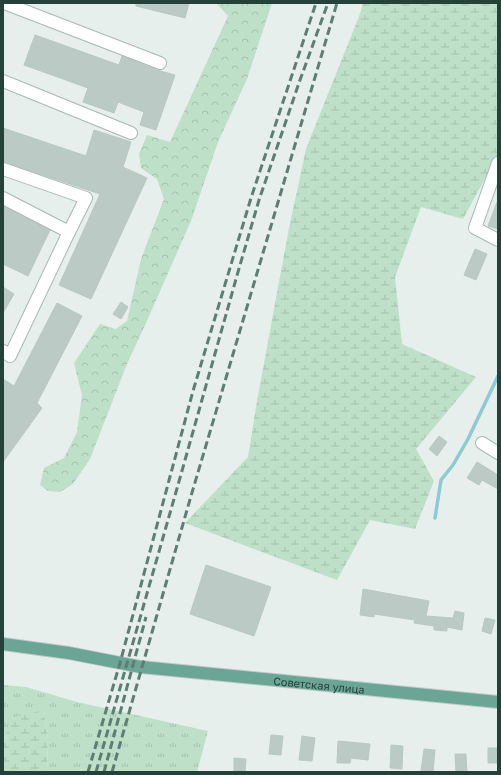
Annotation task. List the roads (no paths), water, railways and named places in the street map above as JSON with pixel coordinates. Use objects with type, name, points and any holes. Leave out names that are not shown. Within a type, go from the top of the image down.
[{"type":"main road","name":"Советская улица","points":[[3,644],[69,652],[141,667],[498,702]]},
{"type":"street","points":[[4,3],[160,63]]},
{"type":"street","points":[[3,81],[131,133]]},
{"type":"street","points":[[498,163],[474,228],[498,240]]},
{"type":"street","points":[[3,168],[86,198],[10,356],[3,351]]},
{"type":"street","points":[[3,198],[69,232]]},
{"type":"street","points":[[482,443],[498,453]]},
{"type":"waterway","points":[[435,518],[441,480],[453,465],[468,439],[498,376]]},
{"type":"railway","points":[[88,772],[120,663],[193,391],[251,198],[316,3]]},
{"type":"railway","points":[[96,772],[259,200],[328,3]]},
{"type":"railway","points":[[112,772],[191,496],[337,3]]},
{"type":"railway","points":[[104,772],[146,617]]}]
